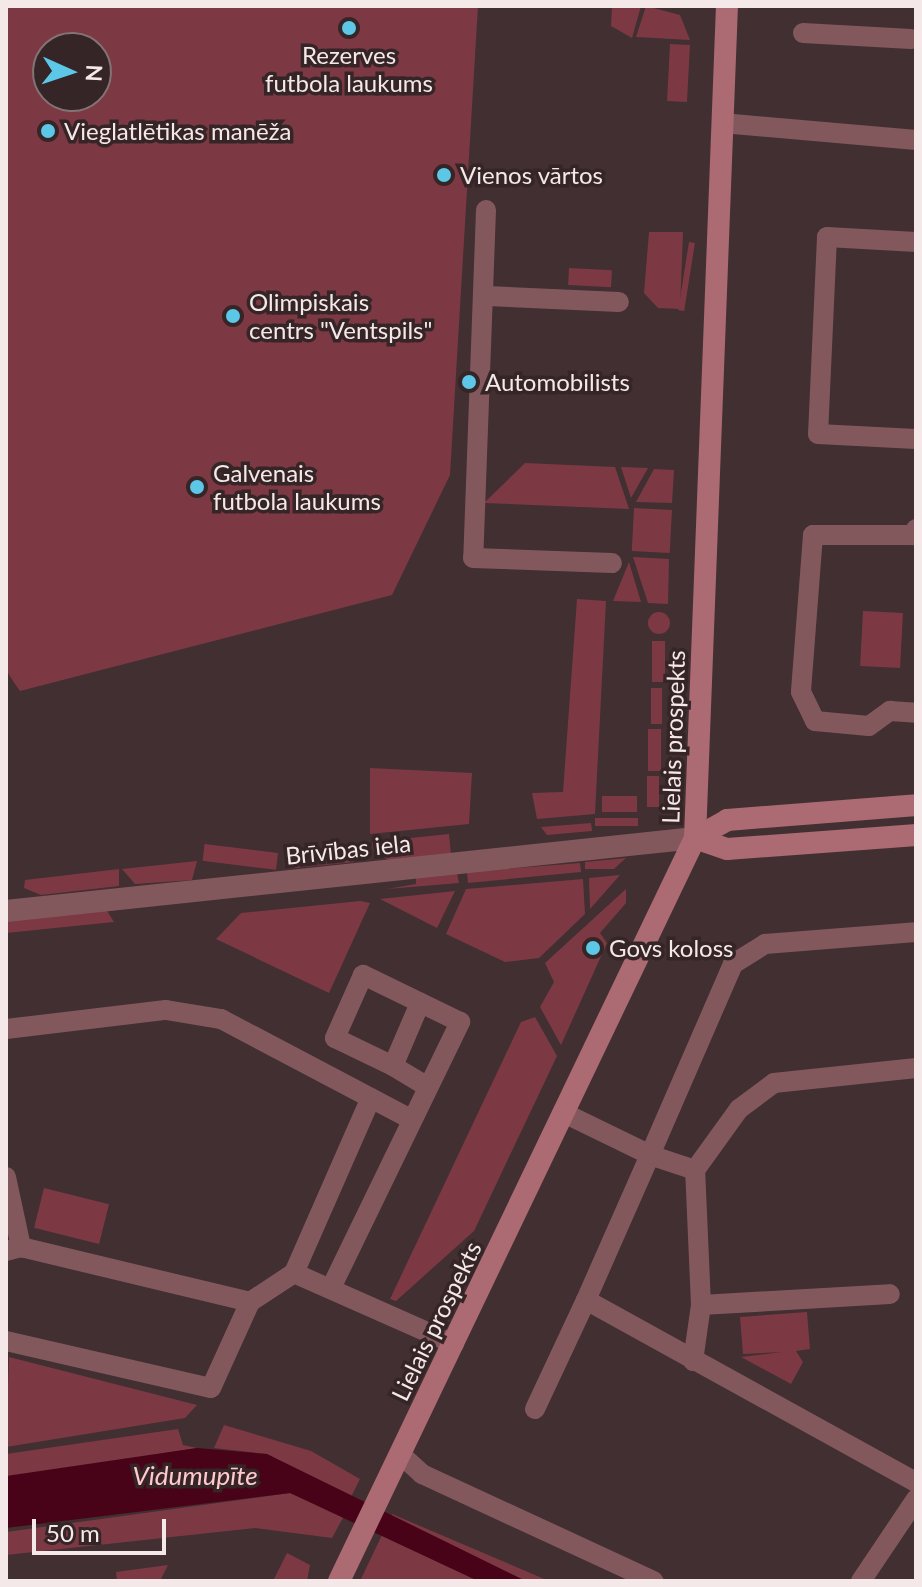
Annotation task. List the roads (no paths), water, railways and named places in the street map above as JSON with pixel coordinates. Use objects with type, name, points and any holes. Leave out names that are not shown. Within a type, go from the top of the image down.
[{"type":"main road","name":"Lielais prospekts","points":[[339,1581],[695,838],[727,6]]},
{"type":"main road","name":"Brīvības iela","points":[[695,838],[727,820],[916,805]]},
{"type":"main road","name":"Brīvības iela","points":[[695,838],[727,849],[916,835]]},
{"type":"street","points":[[803,33],[911,39]]},
{"type":"street","points":[[722,123],[916,140]]},
{"type":"street","points":[[486,210],[487,296],[473,558],[612,563]]},
{"type":"street","points":[[916,242],[827,237],[818,434],[916,439]]},
{"type":"street","points":[[487,296],[619,302]]},
{"type":"street","points":[[915,534],[813,535],[801,692],[815,721],[869,726],[890,711],[916,713]]},
{"type":"street","name":"Brīvības iela","points":[[6,911],[695,838]]},
{"type":"street","points":[[535,1409],[733,964],[765,944],[916,932]]},
{"type":"street","points":[[331,1288],[409,1118],[426,1086],[460,1022],[363,975],[335,1038],[426,1086]]},
{"type":"street","points":[[393,1066],[420,1003]]},
{"type":"street","points":[[6,1029],[166,1010],[221,1019],[409,1118]]},
{"type":"street","points":[[693,1361],[701,1305],[695,1170],[739,1109],[774,1083],[916,1068]]},
{"type":"street","points":[[6,1341],[211,1388],[250,1302],[294,1273],[371,1098]]},
{"type":"street","points":[[564,1113],[650,1155],[695,1170]]},
{"type":"street","points":[[6,1177],[13,1249],[250,1302]]},
{"type":"street","points":[[294,1273],[454,1344]]},
{"type":"street","points":[[701,1305],[890,1294]]},
{"type":"street","points":[[586,1300],[916,1482]]},
{"type":"street","points":[[400,1454],[422,1474],[654,1581]]},
{"type":"street","points":[[861,1581],[916,1499]]},
{"type":"water","name":"Vidumupīte","points":[[197,1448],[267,1454],[526,1581],[478,1581],[290,1493],[6,1528],[6,1476]]},
{"type":"place","name":"Rezerves futbola laukums","points":[[349,28]]},
{"type":"place","name":"Vieglatlētikas manēža","points":[[48,131]]},
{"type":"place","name":"Vienos vārtos","points":[[444,175]]},
{"type":"place","name":"Olimpiskais centrs \"Ventspils\"","points":[[233,316]]},
{"type":"place","name":"Automobilists","points":[[469,382]]},
{"type":"place","name":"Galvenais futbola laukums","points":[[197,487]]},
{"type":"place","name":"Govs koloss","points":[[593,948]]}]
